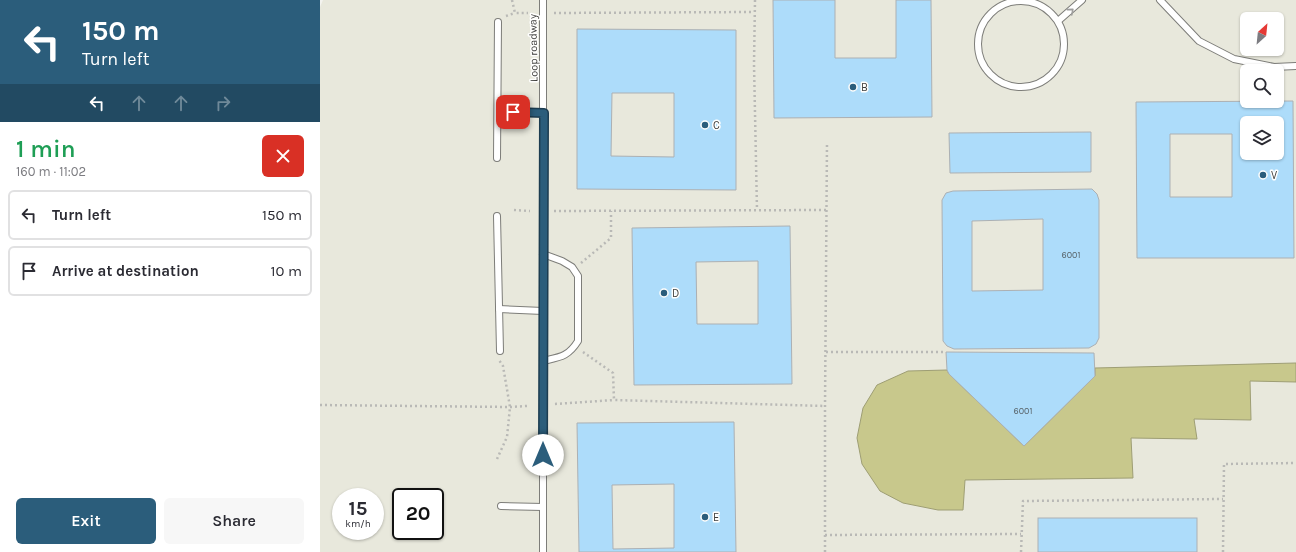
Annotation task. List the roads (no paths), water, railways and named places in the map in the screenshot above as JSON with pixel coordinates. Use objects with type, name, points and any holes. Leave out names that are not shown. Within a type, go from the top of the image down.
[{"type":"lane","name":"Loop roadway","points":[[543,0],[543,552]]},
{"type":"lane","points":[[1058,21],[1082,0]]},
{"type":"lane","points":[[1160,0],[1199,41],[1234,59],[1274,67],[1296,66]]},
{"type":"lane","points":[[1012,1],[1043,3],[1058,21],[1064,35],[1064,49],[1060,63],[1051,75],[1039,83],[1026,87],[1011,86],[998,80],[987,70],[980,57],[978,43],[980,29],[988,16],[999,7],[1012,1]]},
{"type":"lane","points":[[497,158],[498,22]]},
{"type":"lane","points":[[498,112],[544,113]]},
{"type":"lane","points":[[497,216],[499,309],[498,353]]},
{"type":"lane","points":[[543,254],[562,261],[572,267],[578,276],[578,341],[572,350],[562,357],[543,362]]},
{"type":"lane","points":[[499,309],[543,311]]},
{"type":"lane","points":[[501,506],[543,507]]},
{"type":"place","name":"B","points":[[853,87]]},
{"type":"place","name":"C","points":[[705,125]]},
{"type":"place","name":"V","points":[[1263,175]]},
{"type":"place","name":"D","points":[[664,293]]},
{"type":"place","name":"E","points":[[705,517]]}]
